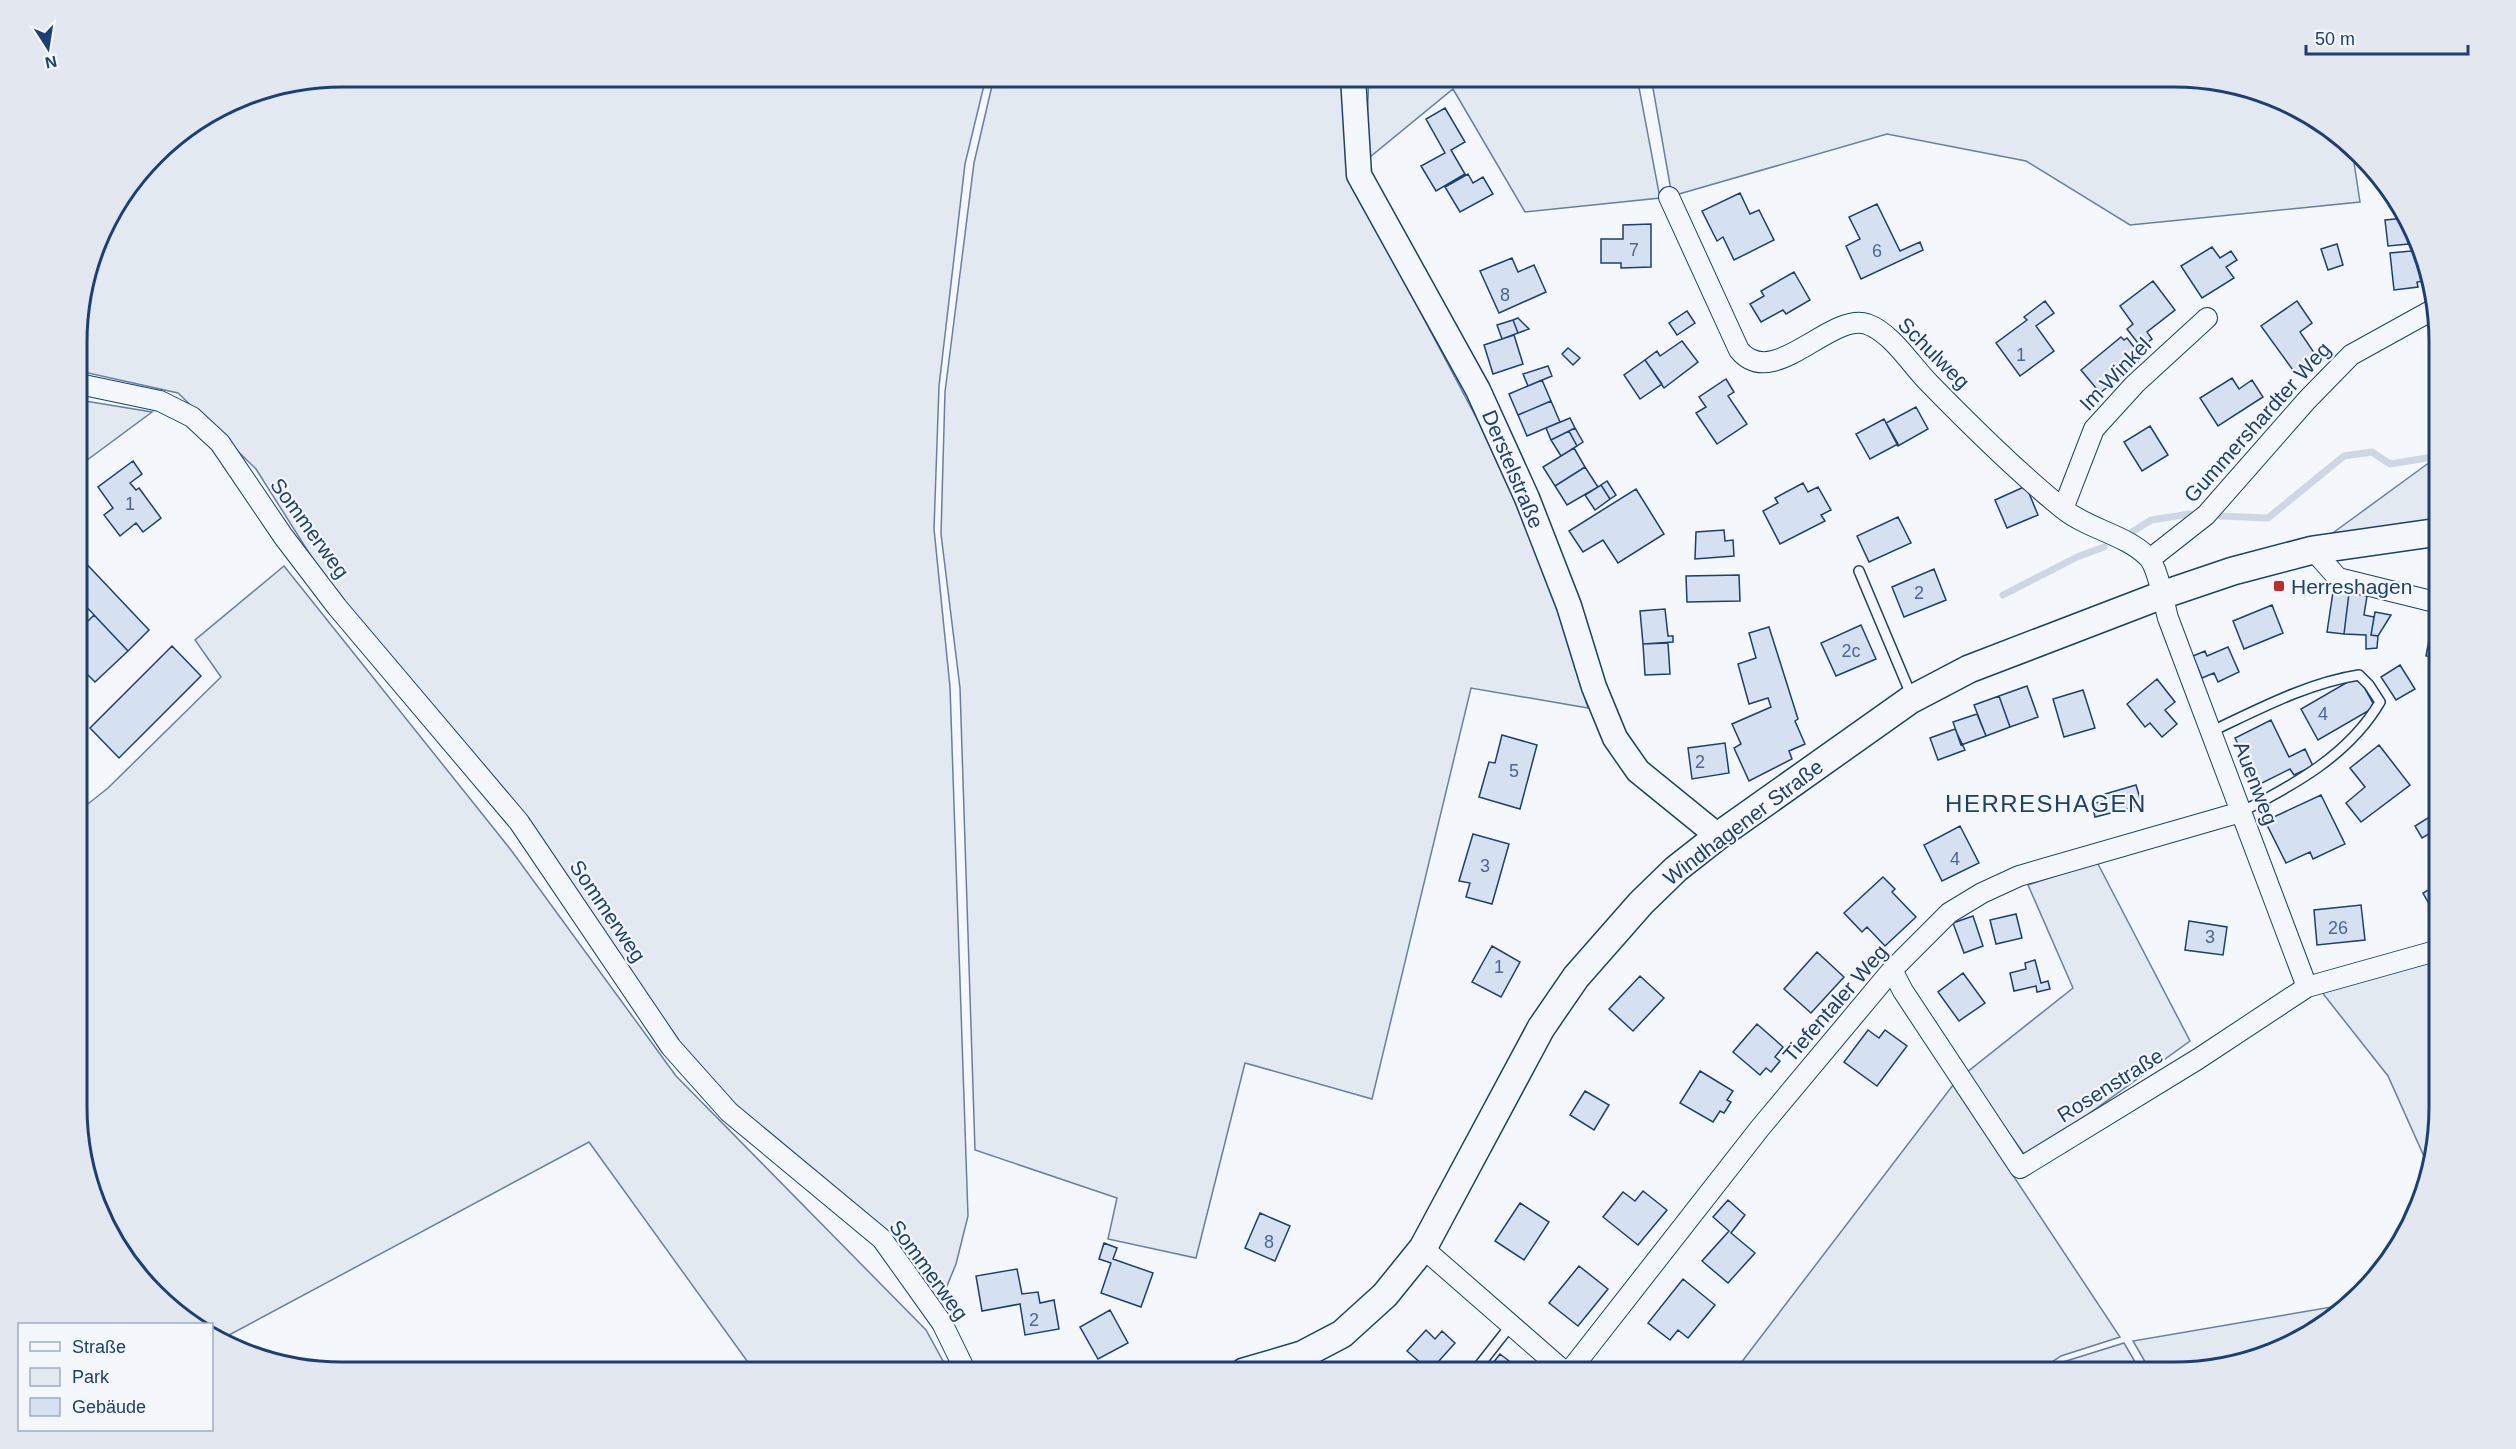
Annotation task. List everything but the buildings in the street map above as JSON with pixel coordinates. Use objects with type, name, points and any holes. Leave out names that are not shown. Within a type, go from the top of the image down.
[{"type":"main road","name":"Windhagener Straße","points":[[1278,1362],[1302,1355],[1342,1334],[1385,1295],[1423,1248],[1541,1028],[1576,976],[1641,903],[1676,868],[1718,836],[1913,699],[1970,669],[2162,595],[2233,571],[2313,550],[2429,533]]},
{"type":"street","name":"Derstelstraße","points":[[1354,87],[1359,175],[1478,390],[1527,498],[1561,585],[1594,687],[1615,738],[1638,771],[1718,836]]},
{"type":"street","name":"Schulweg","points":[[1669,197],[1739,350],[1745,357],[1761,361],[1779,360],[1843,327],[1857,322],[1868,324],[1881,332],[1929,383],[2063,509],[2138,549],[2150,559]]},
{"type":"street","name":"Gummershardter Weg","points":[[2150,559],[2206,515],[2307,400],[2350,355],[2427,313]]},
{"type":"street","name":"Im Winkel","points":[[2063,509],[2094,429],[2135,384],[2207,318]]},
{"type":"street","name":"Sommerweg","points":[[87,386],[160,401],[192,417],[230,455],[283,536],[337,607],[519,822],[671,1047],[729,1112],[882,1239],[942,1323],[961,1362]]},
{"type":"street","points":[[2313,550],[2338,578],[2429,601]]},
{"type":"street","points":[[2150,559],[2162,595]]},
{"type":"street","name":"Auenweg","points":[[2162,595],[2168,618],[2307,987]]},
{"type":"street","name":"Tiefentaler Weg","points":[[1575,1362],[1760,1128],[1892,970],[1949,913],[1982,893],[2019,876],[2241,812]]},
{"type":"street","name":"Rosenstraße","points":[[1892,970],[1903,991],[2020,1168],[2188,1065],[2307,987],[2429,953]]},
{"type":"street","name":"Tiefentaler Weg","points":[[1423,1248],[1555,1362]]},
{"type":"lane","points":[[1859,571],[1913,699]]},
{"type":"lane","points":[[2211,732],[2270,703],[2345,677],[2359,675],[2369,684],[2380,702],[2374,713],[2336,754],[2302,780],[2241,812]]},
{"type":"lane","points":[[1482,1362],[1511,1325]]},
{"type":"green space","points":[[342,87],[984,87],[965,164],[939,386],[934,529],[950,687],[968,1216],[956,1264],[938,1308],[705,1078],[522,818],[342,605],[256,469],[178,393],[87,373],[88,325],[92,292],[106,244],[113,229],[130,200],[150,174],[174,150],[200,130],[244,106],[292,92]]},
{"type":"green space","points":[[992,87],[1346,87],[1349,177],[1478,421],[1532,539],[1563,623],[1588,708],[1471,688],[1372,1099],[1245,1063],[1196,1258],[1108,1239],[1117,1198],[975,1150],[960,688],[941,534],[945,392],[974,163]]},
{"type":"green space","points":[[1369,87],[1639,87],[1660,198],[1525,212],[1453,89],[1365,161]]},
{"type":"green space","points":[[1653,87],[2174,87],[2207,89],[2240,96],[2272,106],[2302,121],[2342,150],[2354,162],[2360,202],[2130,225],[2026,161],[1887,134],[1672,196]]},
{"type":"green space","points":[[87,401],[152,412],[87,460]]},
{"type":"green space","points":[[2429,463],[2429,521],[2330,535]]},
{"type":"green space","points":[[284,566],[511,850],[676,1076],[926,1330],[944,1362],[748,1362],[589,1142],[228,1336],[213,1327],[213,1323],[206,1323],[200,1319],[174,1299],[150,1275],[130,1249],[113,1220],[96,1173],[89,1140],[87,1107],[87,805],[108,788],[221,677],[195,640]]},
{"type":"green space","points":[[2097,862],[2190,1041],[2069,1128],[2024,1154],[1966,1073],[2073,988],[2028,885]]},
{"type":"green space","points":[[2429,961],[2429,1107],[2424,1157],[2388,1076],[2317,986]]},
{"type":"green space","points":[[1953,1085],[2120,1337],[2061,1356],[2052,1362],[1742,1362]]},
{"type":"green space","points":[[2332,1307],[2302,1328],[2272,1343],[2207,1360],[2145,1362],[2133,1341]]},
{"type":"green space","points":[[2124,1343],[2135,1362],[2063,1362]]},
{"type":"waterway","points":[[2220,516],[2268,518],[2344,456],[2372,452],[2390,464],[2429,458]]},
{"type":"waterway","points":[[2132,532],[2151,520],[2190,514]]},
{"type":"waterway","points":[[2003,595],[2077,557],[2104,547]]},
{"type":"place","name":"Herreshagen","points":[[2279,586]]},
{"type":"district","name":"HERRESHAGEN","points":[[2046,803]]}]
